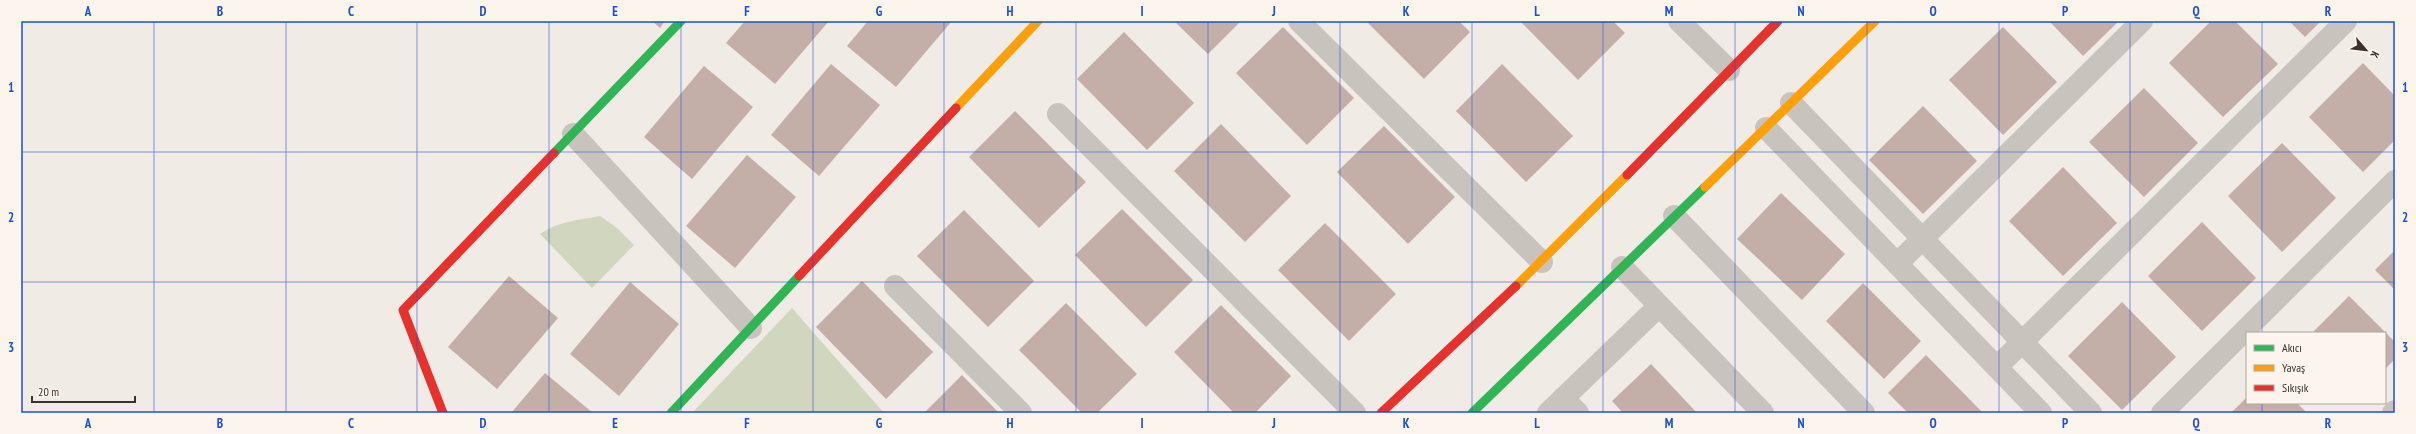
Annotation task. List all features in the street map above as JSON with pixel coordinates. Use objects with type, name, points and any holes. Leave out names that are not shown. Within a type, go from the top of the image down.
[{"type":"main road","points":[[444,413],[403,310],[681,21]]},
{"type":"main road","points":[[671,413],[1038,21]]},
{"type":"main road","points":[[1381,413],[1542,262],[1778,21]]},
{"type":"main road","points":[[1472,413],[1876,21]]},
{"type":"street","points":[[1299,21],[1542,262]]},
{"type":"street","points":[[1679,21],[1729,70]]},
{"type":"street","points":[[1897,264],[2142,21]]},
{"type":"street","points":[[1997,367],[2346,21]]},
{"type":"street","points":[[1791,103],[2091,413]]},
{"type":"street","points":[[1058,114],[1355,413]]},
{"type":"street","points":[[1766,128],[2041,413]]},
{"type":"street","points":[[573,134],[751,328]]},
{"type":"street","points":[[2162,413],[2395,181]]},
{"type":"street","points":[[1674,216],[1864,413]]},
{"type":"street","points":[[1622,267],[1763,413]]},
{"type":"street","points":[[895,286],[1020,413]]},
{"type":"street","points":[[1548,413],[1571,406],[1659,306]]},
{"type":"green space","points":[[600,216],[616,227],[634,245],[592,288],[540,234],[554,226]]},
{"type":"green space","points":[[792,308],[884,413],[692,413]]},
{"type":"building","points":[[652,21],[665,21],[660,28]]},
{"type":"building","points":[[745,21],[829,21],[775,84],[726,43]]},
{"type":"building","points":[[868,21],[952,21],[896,87],[847,46]]},
{"type":"building","points":[[1174,21],[1241,21],[1208,54]]},
{"type":"building","points":[[1366,21],[1459,21],[1470,32],[1424,79]]},
{"type":"building","points":[[1520,21],[1613,21],[1625,33],[1578,80]]},
{"type":"building","points":[[2049,21],[2119,21],[2083,56]]},
{"type":"building","points":[[2211,21],[2235,21],[2278,64],[2223,117],[2169,63]]},
{"type":"building","points":[[2289,21],[2321,21],[2305,37]]},
{"type":"building","points":[[1283,27],[1354,98],[1307,145],[1236,73]]},
{"type":"building","points":[[2003,27],[2057,82],[2003,135],[1949,80]]},
{"type":"building","points":[[1124,32],[1194,103],[1147,150],[1077,79]]},
{"type":"building","points":[[2363,63],[2395,96],[2395,140],[2363,172],[2309,117]]},
{"type":"building","points":[[831,64],[880,105],[819,176],[771,135]]},
{"type":"building","points":[[1502,64],[1573,136],[1526,182],[1456,111]]},
{"type":"building","points":[[704,66],[753,107],[692,179],[644,137]]},
{"type":"building","points":[[2144,88],[2198,143],[2144,197],[2089,142]]},
{"type":"building","points":[[1923,106],[1977,161],[1923,214],[1869,160]]},
{"type":"building","points":[[1015,111],[1086,182],[1039,228],[969,157]]},
{"type":"building","points":[[1221,124],[1291,196],[1245,242],[1174,171]]},
{"type":"building","points":[[1384,126],[1455,197],[1408,244],[1337,172]]},
{"type":"building","points":[[2282,143],[2336,198],[2282,252],[2228,196]]},
{"type":"building","points":[[747,155],[796,197],[735,268],[686,226]]},
{"type":"building","points":[[2063,167],[2117,223],[2063,276],[2009,221]]},
{"type":"building","points":[[1781,193],[1845,254],[1802,300],[1737,239]]},
{"type":"building","points":[[1122,209],[1193,280],[1146,327],[1075,255]]},
{"type":"building","points":[[964,210],[1034,281],[988,327],[917,256]]},
{"type":"building","points":[[2202,222],[2256,278],[2202,331],[2148,276]]},
{"type":"building","points":[[1325,223],[1396,294],[1349,341],[1278,270]]},
{"type":"building","points":[[2395,250],[2395,290],[2375,270]]},
{"type":"building","points":[[509,276],[558,318],[497,389],[448,347]]},
{"type":"building","points":[[862,281],[933,352],[886,399],[816,327]]},
{"type":"building","points":[[630,282],[679,324],[619,396],[570,354]]},
{"type":"building","points":[[1863,283],[1921,341],[1884,379],[1826,321]]},
{"type":"building","points":[[2349,296],[2385,332],[2313,332]]},
{"type":"building","points":[[2122,302],[2176,357],[2122,410],[2068,356]]},
{"type":"building","points":[[1066,303],[1137,374],[1097,413],[1082,413],[1019,350]]},
{"type":"building","points":[[1221,305],[1291,376],[1255,413],[1234,413],[1174,352]]},
{"type":"building","points":[[2386,333],[2395,342],[2395,359],[2386,368]]},
{"type":"building","points":[[1926,355],[1983,413],[1908,413],[1888,393]]},
{"type":"building","points":[[1651,364],[1697,413],[1623,413],[1612,401]]},
{"type":"building","points":[[545,373],[593,413],[511,413]]},
{"type":"building","points":[[962,375],[999,413],[924,413]]},
{"type":"building","points":[[2246,398],[2246,404],[2298,404],[2307,413],[2231,413]]},
{"type":"traffic: fast","points":[[554,153],[681,21]]},
{"type":"traffic: fast","points":[[1472,413],[1705,187]]},
{"type":"traffic: fast","points":[[671,413],[799,276]]},
{"type":"traffic: slow","points":[[956,108],[1038,21]]},
{"type":"traffic: slow","points":[[1705,187],[1875,21]]},
{"type":"traffic: slow","points":[[1516,286],[1627,175]]},
{"type":"traffic: jam","points":[[1627,175],[1778,21]]},
{"type":"traffic: jam","points":[[799,276],[956,108]]},
{"type":"traffic: jam","points":[[443,413],[403,310],[554,153]]},
{"type":"traffic: jam","points":[[1381,413],[1516,286]]}]
